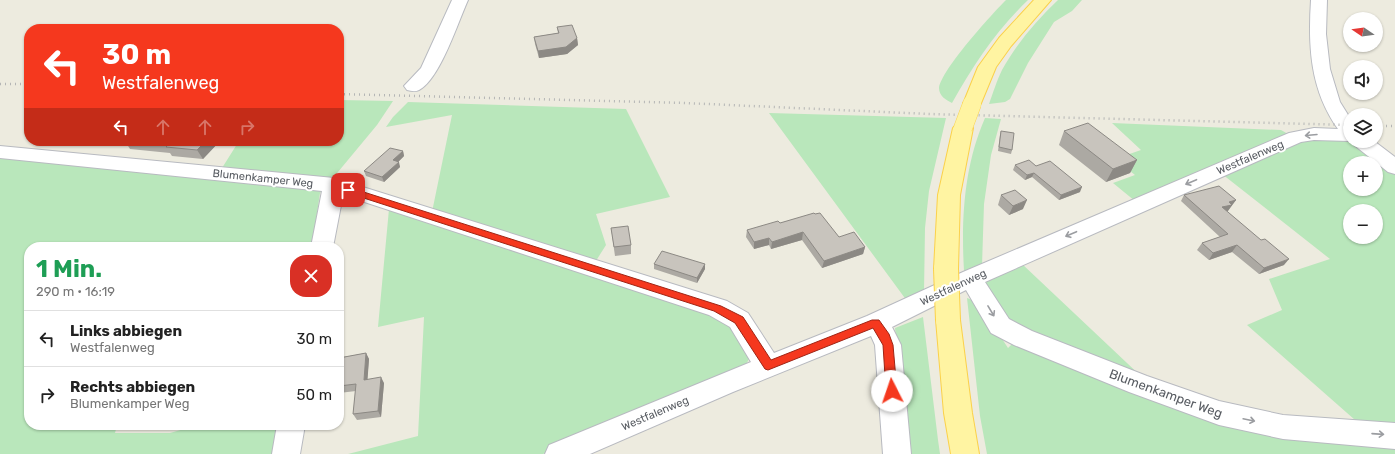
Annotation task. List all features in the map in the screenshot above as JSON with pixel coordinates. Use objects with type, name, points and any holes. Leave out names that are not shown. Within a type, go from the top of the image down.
[{"type":"main road","points":[[965,454],[958,413],[948,320],[946,269],[946,232],[949,195],[955,160],[963,128],[987,68],[1005,42],[1043,0]]},
{"type":"street","points":[[413,86],[429,70],[460,0]]},
{"type":"street","points":[[1319,0],[1317,45],[1322,76],[1335,108],[1343,120]]},
{"type":"street","name":"Westfalenweg","points":[[559,454],[768,366],[876,323],[971,278],[1296,137],[1314,134],[1343,135]]},
{"type":"street","points":[[1371,148],[1395,167]]},
{"type":"street","name":"Blumenkamper Weg","points":[[0,152],[334,185],[718,308],[739,320],[768,366]]},
{"type":"street","points":[[323,242],[334,185]]},
{"type":"street","name":"Blumenkamper Weg","points":[[971,278],[1000,326],[1023,338],[1138,384],[1219,413],[1283,427],[1395,436]]},
{"type":"street","points":[[876,323],[888,345],[897,454]]},
{"type":"street","points":[[286,454],[290,430]]},
{"type":"green space","points":[[1006,0],[1028,0],[1005,24],[977,61],[952,103],[950,102],[943,97],[939,91],[942,79],[968,42]]},
{"type":"green space","points":[[1058,0],[1082,0],[1072,11],[1054,22],[1028,63],[1010,99],[1005,102],[989,104],[1000,74],[1008,60],[1035,24]]},
{"type":"green space","points":[[344,100],[393,101],[377,125],[333,178],[222,168],[236,146],[344,146]]},
{"type":"green space","points":[[408,102],[626,109],[670,197],[596,214],[606,245],[594,264],[432,212],[452,115],[386,127],[393,117]]},
{"type":"green space","points":[[769,113],[946,118],[929,191],[925,228],[924,293],[907,301]]},
{"type":"green space","points":[[985,118],[1001,119],[991,155],[984,204],[982,266],[964,271],[963,232],[968,174],[972,155]]},
{"type":"green space","points":[[1112,123],[1281,130],[1288,134],[1135,201],[1113,183],[1135,175],[1115,159],[1141,150]]},
{"type":"green space","points":[[1311,139],[1343,141],[1343,148],[1361,148],[1372,156],[1343,156],[1343,196],[1383,196],[1383,164],[1395,172],[1395,430],[1363,427],[1247,325],[1282,310],[1269,279],[1330,259],[1222,174],[1288,145]]},
{"type":"green space","points":[[0,157],[324,188],[320,193],[313,242],[24,242],[24,430],[116,430],[115,433],[170,433],[180,430],[279,430],[275,454],[0,454]]},
{"type":"green space","points":[[389,209],[731,320],[750,356],[749,359],[736,373],[543,454],[348,454],[418,436],[424,317],[378,327]]},
{"type":"green space","points":[[1021,263],[1145,380],[1018,331],[980,280]]},
{"type":"green space","points":[[967,298],[978,302],[1008,348],[1015,341],[1136,388],[1395,442],[1395,454],[987,454],[980,416]]},
{"type":"green space","points":[[923,317],[940,454],[908,454],[895,328]]},
{"type":"building","points":[[572,25],[577,38],[566,47],[538,51],[534,37],[559,33],[557,27]]},
{"type":"building","points":[[1088,123],[1137,160],[1113,169],[1064,131]]},
{"type":"building","points":[[1001,131],[1014,133],[1012,150],[999,147]]},
{"type":"building","points":[[167,146],[201,146],[197,150],[166,147]]},
{"type":"building","points":[[390,148],[403,151],[393,160],[399,162],[382,177],[364,171]]},
{"type":"building","points":[[1029,160],[1036,166],[1050,161],[1082,187],[1061,195],[1034,173],[1027,175],[1015,165]]},
{"type":"building","points":[[1219,186],[1236,200],[1229,202],[1232,205],[1222,207],[1261,240],[1265,239],[1289,259],[1264,268],[1237,245],[1213,253],[1202,243],[1228,234],[1184,195]]},
{"type":"building","points":[[1015,190],[1027,200],[1013,206],[1001,195]]},
{"type":"building","points":[[814,213],[820,213],[839,237],[854,232],[865,247],[824,261],[803,232],[772,242],[769,238],[754,242],[747,230],[778,221],[780,223]]},
{"type":"building","points":[[628,226],[631,245],[614,247],[611,228]]},
{"type":"building","points":[[662,251],[705,264],[697,278],[654,264]]},
{"type":"building","points":[[366,353],[364,380],[381,377],[378,411],[353,414],[356,384],[344,385],[344,357]]},
{"type":"railway","points":[[0,84],[24,84]]},
{"type":"railway","points":[[344,94],[685,103],[929,114],[1343,125]]},
{"type":"railway","points":[[1383,126],[1395,126]]},
{"type":"route","points":[[348,190],[718,308],[739,320],[768,366],[876,323],[888,345],[892,391]]}]
